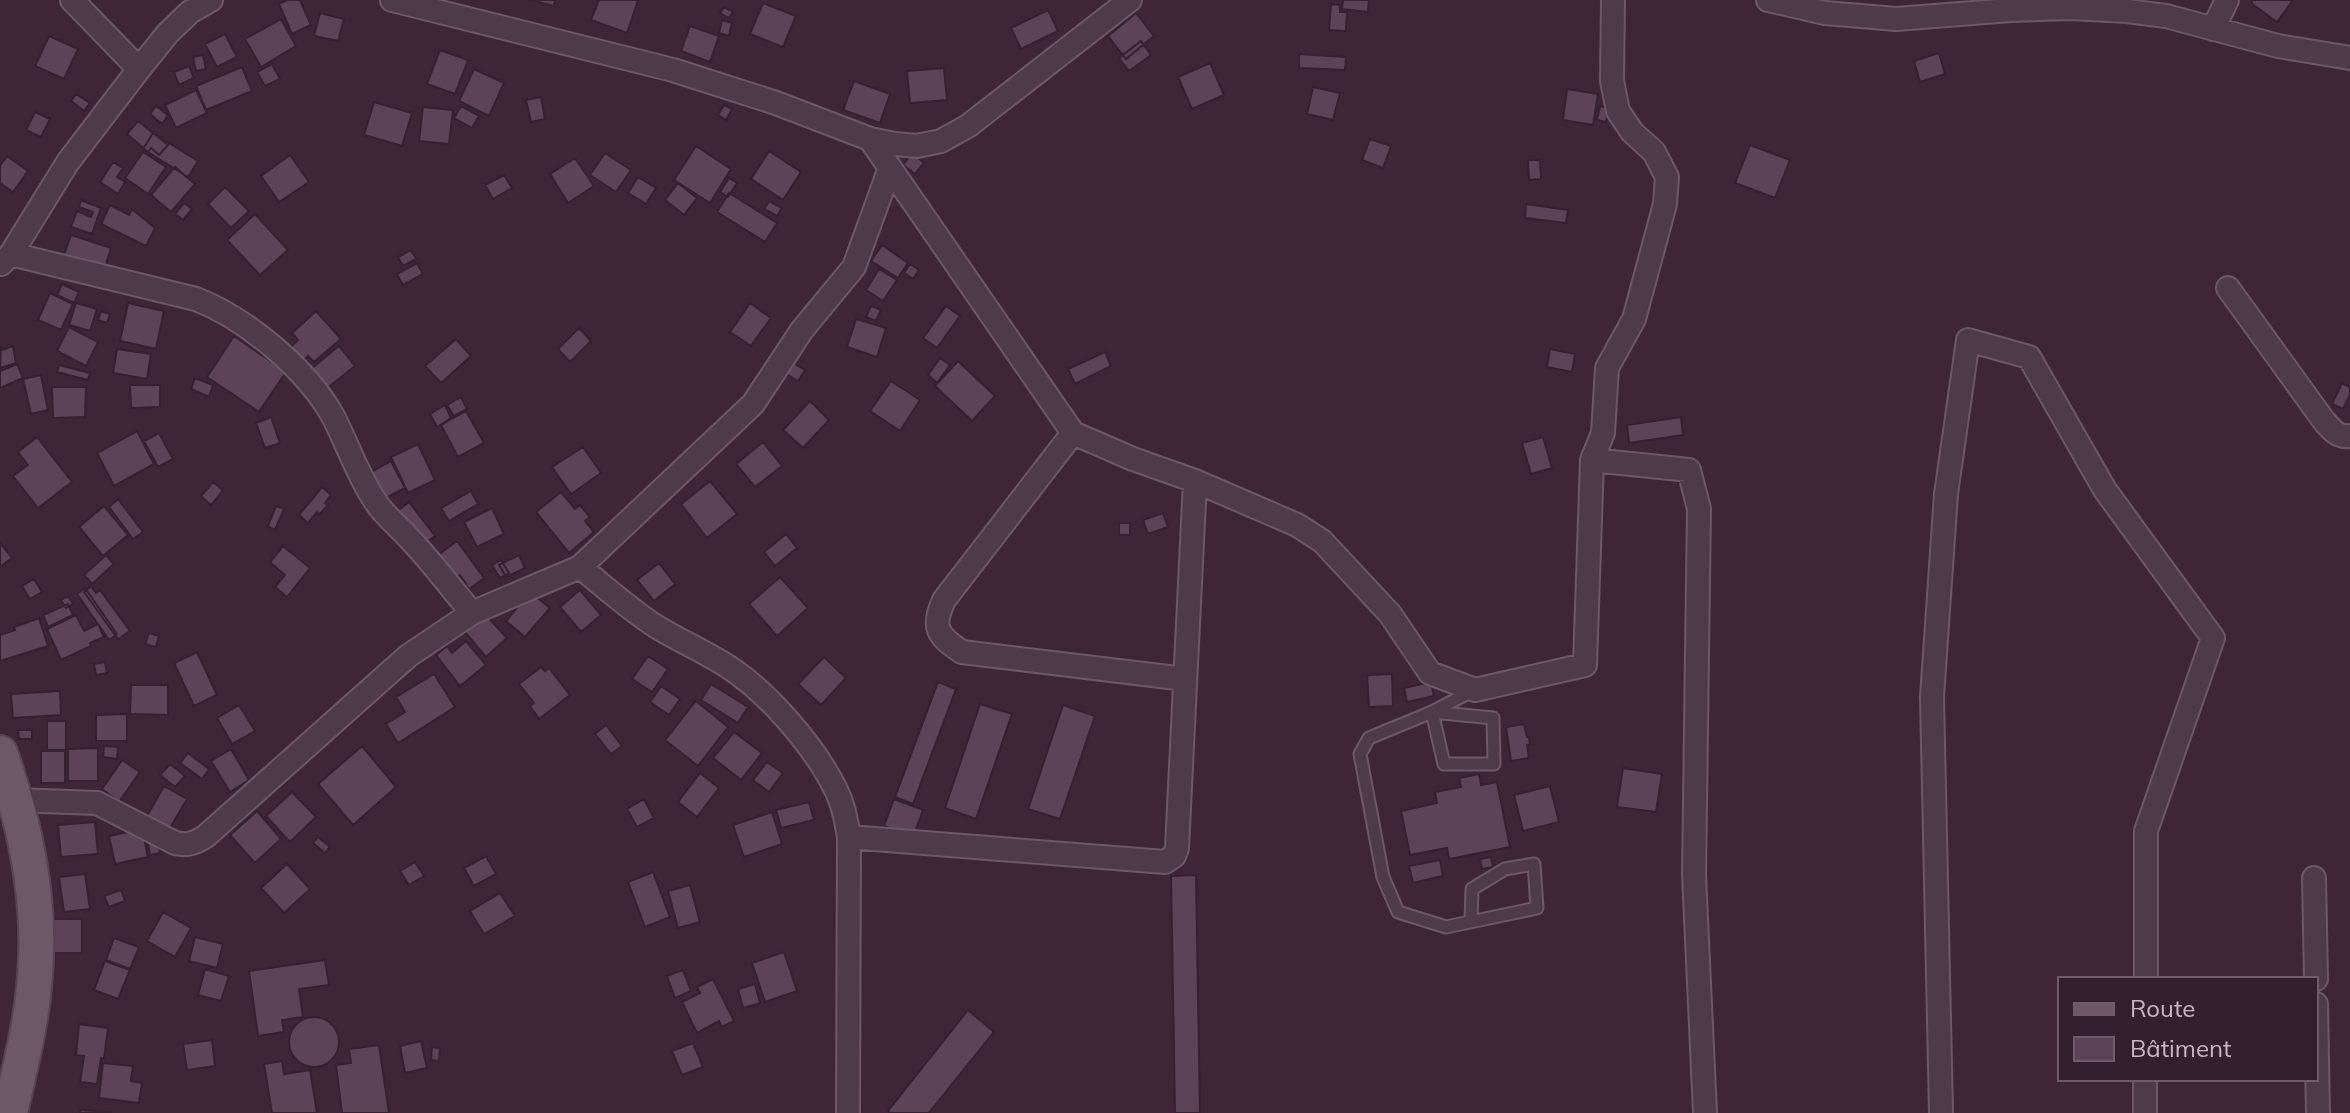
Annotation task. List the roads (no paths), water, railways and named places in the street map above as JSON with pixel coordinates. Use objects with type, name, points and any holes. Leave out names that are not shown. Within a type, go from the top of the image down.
[{"type":"main road","points":[[5,776],[31,885],[36,948],[28,1033],[10,1113]]},
{"type":"street","points":[[72,0],[139,69]]},
{"type":"street","points":[[211,0],[190,12],[168,33],[139,69],[68,162],[5,259],[196,299],[221,309],[248,327],[277,351],[315,391],[333,417],[360,477],[377,505],[472,613]]},
{"type":"street","points":[[392,0],[673,70],[776,103],[870,139],[917,146],[941,141],[968,126],[1130,0]]},
{"type":"street","points":[[870,139],[1073,433],[1297,525],[1322,541],[1390,614],[1430,673],[1475,690],[1585,665],[1592,460],[1603,433],[1607,368],[1634,319],[1665,204],[1667,177],[1654,152],[1632,132],[1618,111],[1612,81],[1613,0]]},
{"type":"street","points":[[1768,0],[1825,13],[1896,19],[1992,6],[2127,11],[2166,16],[2278,46],[2350,58]]},
{"type":"street","points":[[2213,29],[2227,0]]},
{"type":"street","points":[[5,776],[97,803],[175,843],[186,845],[206,836],[408,656],[472,613],[580,567],[753,404],[802,330],[854,267],[890,168]]},
{"type":"street","points":[[2228,288],[2324,421],[2334,433],[2350,436]]},
{"type":"street","points":[[1941,1113],[1932,697],[1946,494],[1968,340],[2029,357],[2105,490],[2213,638],[2146,831],[2146,977]]},
{"type":"street","points":[[1073,433],[944,600],[937,626],[944,640],[962,652],[1185,679]]},
{"type":"street","points":[[1592,460],[1689,470],[1699,509],[1694,875],[1705,1113]]},
{"type":"street","points":[[849,837],[1165,862],[1174,856],[1177,848],[1195,481]]},
{"type":"street","points":[[580,567],[635,612],[727,666],[772,703],[817,758],[837,791],[849,837],[848,1113]]},
{"type":"street","points":[[2314,878],[2316,977]]},
{"type":"street","points":[[2145,1081],[2145,1113]]},
{"type":"street","points":[[2317,1081],[2318,1113]]},
{"type":"lane","points":[[1471,922],[1472,889],[1505,869],[1534,864],[1537,908],[1471,922],[1446,927],[1398,912],[1383,877],[1360,754],[1369,738],[1475,690]]},
{"type":"lane","points":[[1432,712],[1493,718],[1494,764],[1444,764],[1432,712]]}]
